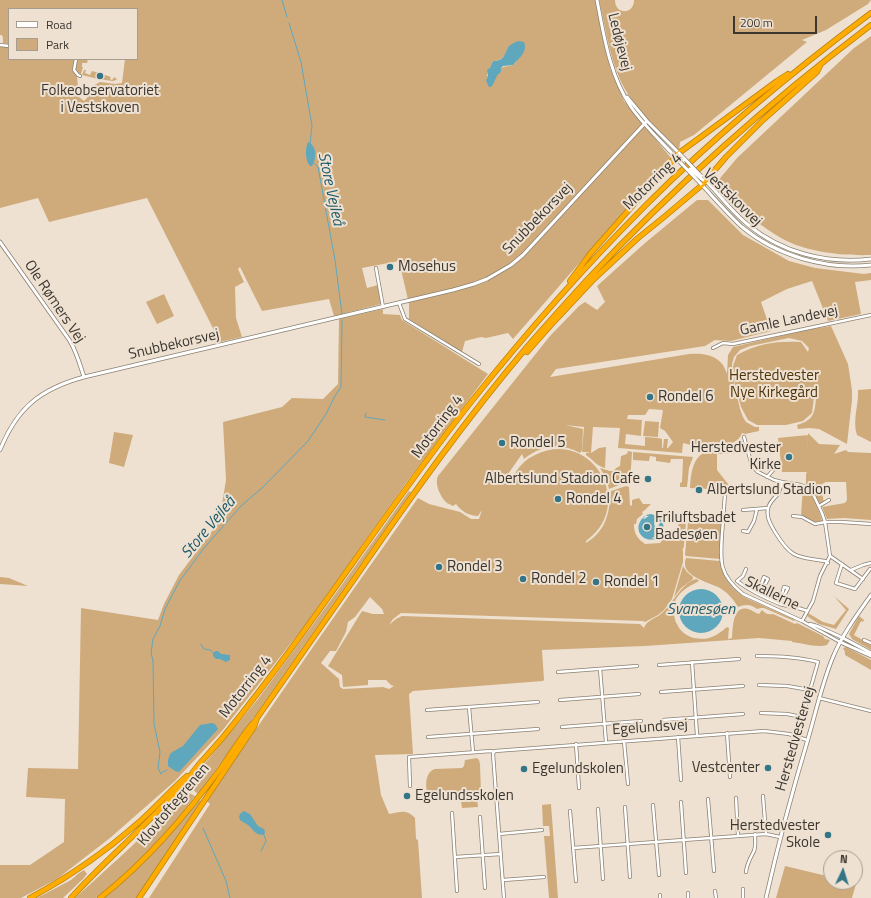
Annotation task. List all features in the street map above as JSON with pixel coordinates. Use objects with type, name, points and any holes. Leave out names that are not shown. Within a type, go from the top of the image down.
[{"type":"highway","name":"Motorring 4","points":[[71,898],[158,812],[184,784],[193,771],[223,737],[272,674],[468,406],[545,313],[595,257],[649,202],[726,130],[802,66],[871,13]]},
{"type":"highway","name":"Motorring 4","points":[[139,898],[254,727],[257,718],[425,478],[474,412],[504,375],[548,323],[655,210],[729,141],[777,100],[823,62],[871,26]]},
{"type":"highway","points":[[504,375],[594,279],[638,238],[703,182],[783,101],[817,72],[823,62]]},
{"type":"highway","points":[[545,313],[590,254],[678,155],[777,81],[802,66]]},
{"type":"highway","name":"Klovtoftegrenen","points":[[100,898],[149,855],[176,825],[257,718]]},
{"type":"highway","name":"Klovtoftegrenen","points":[[30,898],[71,874],[104,850],[138,823],[193,771]]},
{"type":"street","name":"Ledøjevej","points":[[597,0],[610,60],[616,79],[624,95],[632,108],[678,155]]},
{"type":"street","points":[[76,60],[74,70],[80,76]]},
{"type":"street","name":"Snubbekorsvej","points":[[0,450],[5,437],[16,418],[24,409],[36,398],[59,385],[84,377],[400,303],[474,284],[499,272],[523,255],[645,122]]},
{"type":"street","name":"Vestskovvej","points":[[678,155],[680,162],[747,224],[769,239],[784,247],[816,257],[859,261],[871,260]]},
{"type":"street","name":"Vestskovvej","points":[[678,155],[701,176],[703,182],[729,214],[743,227],[776,248],[791,255],[827,264],[842,266],[871,265]]},
{"type":"street","name":"Ole Rømers Vej","points":[[0,242],[70,341],[79,360],[84,377]]},
{"type":"street","points":[[376,268],[383,307]]},
{"type":"street","points":[[400,303],[404,319],[479,364]]},
{"type":"street","name":"Gamle Landevej","points":[[713,348],[723,343],[734,344],[871,315]]},
{"type":"street","points":[[744,437],[752,466],[758,472],[767,477],[782,482],[801,485],[806,488],[814,496],[825,522],[830,556],[823,570],[813,601],[802,621]]},
{"type":"street","points":[[742,446],[746,445]]},
{"type":"street","points":[[767,477],[775,468]]},
{"type":"street","points":[[782,482],[779,492],[770,502],[768,508],[768,517],[773,528],[784,546],[790,552],[804,558],[828,562]]},
{"type":"street","name":"Skallerne","points":[[725,494],[721,556],[728,580],[743,594],[802,621],[840,642]]},
{"type":"street","points":[[819,506],[829,500]]},
{"type":"street","points":[[743,510],[768,508]]},
{"type":"street","points":[[743,531],[748,532],[754,521],[757,509]]},
{"type":"street","points":[[793,516],[802,517],[815,524],[825,522],[871,524]]},
{"type":"street","points":[[830,556],[863,579]]},
{"type":"street","points":[[851,571],[863,564],[871,563]]},
{"type":"street","points":[[842,564],[836,583],[855,589],[870,569]]},
{"type":"street","points":[[746,569],[743,576],[737,582],[748,590],[780,604],[807,611]]},
{"type":"street","points":[[759,594],[762,588]]},
{"type":"street","name":"Herstedvestervej","points":[[766,898],[780,836],[828,671],[840,642],[871,595]]},
{"type":"street","points":[[780,604],[783,596]]},
{"type":"street","name":"Skallerne","points":[[802,621],[843,638]]},
{"type":"street","points":[[843,638],[871,652]]},
{"type":"street","points":[[864,640],[871,643]]},
{"type":"street","points":[[840,642],[871,656]]},
{"type":"street","points":[[757,656],[789,657],[818,662],[797,736]]},
{"type":"street","points":[[659,665],[738,659]]},
{"type":"street","points":[[692,662],[697,735]]},
{"type":"street","points":[[558,672],[637,666]]},
{"type":"street","points":[[600,669],[606,742]]},
{"type":"street","points":[[759,685],[787,686],[810,690]]},
{"type":"street","points":[[661,692],[743,686]]},
{"type":"street","points":[[560,700],[639,694]]},
{"type":"street","points":[[819,698],[871,711]]},
{"type":"street","points":[[427,710],[538,702]]},
{"type":"street","points":[[469,707],[473,752]]},
{"type":"street","points":[[761,713],[787,714],[802,717]]},
{"type":"street","points":[[663,720],[743,714]]},
{"type":"street","points":[[562,727],[641,721]]},
{"type":"street","points":[[428,737],[538,729]]},
{"type":"street","name":"Egelundsvej","points":[[410,786],[409,757],[473,752],[494,752],[576,744],[764,731],[782,732],[808,740]]},
{"type":"street","points":[[727,733],[730,777]]},
{"type":"street","points":[[678,737],[681,780]]},
{"type":"street","points":[[624,741],[628,784]]},
{"type":"street","points":[[576,744],[579,788]]},
{"type":"street","points":[[494,752],[496,805],[504,897]]},
{"type":"street","points":[[763,796],[766,834]]},
{"type":"street","points":[[736,798],[738,836]]},
{"type":"street","points":[[708,799],[714,871]]},
{"type":"street","points":[[681,802],[686,873]]},
{"type":"street","points":[[653,805],[659,875]]},
{"type":"street","points":[[625,807],[630,877]]},
{"type":"street","points":[[598,809],[603,879]]},
{"type":"street","points":[[570,811],[576,881]]},
{"type":"street","points":[[452,813],[457,891]]},
{"type":"street","points":[[480,817],[485,888]]},
{"type":"street","points":[[499,834],[542,830]]},
{"type":"street","points":[[573,848],[755,834],[780,836]]},
{"type":"street","points":[[746,872],[747,864],[755,846],[755,834]]},
{"type":"street","points":[[455,857],[500,854]]},
{"type":"street","points":[[502,880],[544,877]]},
{"type":"street","points":[[743,889],[744,898]]},
{"type":"street","points":[[715,891],[716,898]]},
{"type":"street","points":[[688,893],[688,898]]},
{"type":"green space","points":[[0,0],[595,0],[610,68],[624,101],[671,158],[513,339],[508,333],[465,341],[462,352],[409,319],[409,304],[399,261],[362,268],[367,288],[378,285],[381,304],[334,316],[329,299],[262,311],[240,267],[238,269],[244,282],[235,287],[236,318],[242,337],[220,342],[147,198],[49,222],[38,198],[0,208],[0,46],[8,47],[8,60],[75,60],[74,67],[77,76],[79,97],[84,101],[93,86],[100,82],[115,84],[122,83],[125,60],[138,60],[138,8],[8,8],[8,44],[3,43],[2,35],[0,35]],"holes":[[[509,47],[517,61],[513,65],[502,68],[497,74],[487,76],[493,61],[499,60],[503,57]]]},
{"type":"green space","points":[[599,0],[615,0],[616,5],[621,11],[628,11],[633,5],[634,0],[871,0],[868,4],[826,30],[802,40],[807,42],[694,135],[680,142],[679,151],[639,109],[622,84],[613,61]]},
{"type":"green space","points":[[871,36],[871,255],[847,255],[822,252],[786,241],[760,224],[744,211],[716,183],[737,158],[854,48]]},
{"type":"green space","points":[[77,60],[88,60],[87,63],[82,63],[83,67],[81,74],[75,70]]},
{"type":"green space","points":[[84,70],[86,70],[85,73],[90,75],[92,71],[99,73],[98,77],[101,78],[102,74],[111,77],[111,80],[114,77],[117,79],[113,81],[82,75]]},
{"type":"green space","name":"Herstedvester Nye Kirkegård","points":[[697,200],[708,200],[743,235],[789,261],[815,268],[864,274],[871,273],[871,280],[855,282],[861,314],[828,321],[812,281],[787,289],[761,302],[771,331],[731,341],[715,340],[705,346],[556,369],[550,377],[689,354],[703,354],[716,358],[723,365],[727,374],[728,355],[733,347],[806,330],[831,326],[848,364],[852,390],[847,444],[819,429],[798,429],[797,425],[807,421],[814,412],[816,397],[814,397],[812,413],[803,421],[786,425],[757,425],[748,420],[741,407],[735,384],[733,366],[737,355],[761,345],[784,342],[801,342],[808,352],[809,348],[802,341],[789,338],[750,346],[740,350],[734,357],[732,373],[743,417],[746,422],[755,427],[759,427],[759,431],[745,434],[742,433],[736,441],[732,443],[705,449],[701,444],[691,445],[683,443],[682,453],[618,448],[620,428],[593,427],[591,453],[599,448],[606,447],[605,468],[597,465],[586,455],[586,453],[591,452],[582,452],[584,427],[565,425],[583,429],[582,450],[580,453],[558,446],[544,448],[524,459],[522,454],[508,474],[514,475],[523,463],[535,455],[555,449],[573,451],[589,460],[601,474],[607,490],[608,508],[601,526],[586,541],[586,543],[603,527],[608,514],[611,491],[626,486],[629,487],[630,506],[632,505],[632,500],[639,498],[643,504],[651,504],[642,512],[643,514],[637,519],[636,524],[634,524],[637,536],[645,544],[660,543],[668,531],[674,530],[681,522],[686,522],[684,546],[682,551],[683,550],[683,562],[672,599],[664,610],[658,615],[645,622],[401,613],[393,619],[389,625],[402,616],[640,624],[644,628],[647,623],[658,616],[667,608],[687,584],[697,579],[699,581],[685,589],[679,595],[673,606],[676,623],[682,632],[690,637],[699,639],[709,638],[727,627],[729,628],[728,639],[732,638],[733,624],[736,614],[743,609],[748,609],[759,614],[762,610],[767,614],[773,614],[795,624],[797,623],[823,636],[825,639],[830,640],[827,645],[814,646],[792,641],[759,638],[645,646],[542,650],[543,681],[413,691],[409,694],[413,754],[375,755],[381,795],[389,814],[406,812],[415,818],[422,898],[149,898],[210,804],[207,801],[418,498],[429,504],[460,512],[471,519],[479,519],[482,510],[478,516],[471,515],[460,509],[456,504],[453,506],[445,501],[440,494],[438,487],[438,476],[550,336],[579,306],[585,302],[597,310],[605,302],[597,286],[645,243]],"holes":[[[649,409],[663,410],[660,428],[665,431],[673,442],[668,448],[668,439],[664,439],[662,448],[662,439],[658,438],[645,437],[645,446],[625,444],[626,434],[641,436],[642,420],[627,419],[628,415],[645,415]],[[370,597],[382,609],[384,614],[373,614],[362,611],[328,666],[342,675],[343,687],[368,685],[368,680],[386,680],[394,686],[389,689],[383,687],[343,689],[340,687],[339,679],[321,663],[330,651],[336,651],[346,632],[348,622],[355,617]]]},
{"type":"green space","points":[[164,294],[174,316],[157,324],[146,302]]},
{"type":"green space","points":[[383,309],[383,314],[400,315],[402,320],[488,374],[406,483],[302,629],[222,731],[175,781],[110,838],[57,879],[21,898],[0,898],[0,865],[30,865],[64,842],[65,799],[26,797],[28,768],[78,769],[81,608],[158,620],[164,604],[179,575],[219,522],[226,480],[223,422],[282,407],[292,398],[323,399],[338,384],[339,319]]},
{"type":"green space","points":[[871,389],[871,442],[857,435],[855,418],[858,390]]},
{"type":"green space","points":[[645,421],[659,422],[658,437],[643,436]]},
{"type":"green space","points":[[114,432],[133,435],[124,467],[109,463]]},
{"type":"green space","points":[[808,433],[819,444],[840,445],[834,454],[846,450],[848,452],[871,453],[871,520],[844,518],[827,519],[822,507],[845,503],[847,500],[846,482],[826,482],[820,485],[824,502],[819,504],[813,492],[813,486],[806,485],[807,472],[782,472],[778,438],[808,435]]},
{"type":"green space","points":[[728,446],[739,448],[744,453],[717,454],[717,470],[728,484],[727,490],[690,488],[693,467],[701,454]]},
{"type":"green space","points":[[628,451],[632,452],[630,483],[624,483],[609,489],[606,478],[600,468],[614,471],[620,466],[621,456],[627,454]]},
{"type":"green space","points":[[633,452],[693,457],[689,468],[687,487],[680,487],[680,483],[682,482],[683,459],[671,459],[670,463],[656,461],[656,457],[650,456],[649,461],[633,460]]},
{"type":"green space","points":[[803,487],[807,490],[815,502],[822,521],[815,522],[801,515]]},
{"type":"green space","points":[[409,491],[411,492],[240,737],[198,794],[187,785],[258,699]]},
{"type":"green space","points":[[688,522],[722,524],[720,559],[685,555]]},
{"type":"green space","points":[[686,558],[720,561],[728,582],[736,591],[746,598],[795,620],[794,621],[764,608],[757,609],[748,605],[738,607],[730,596],[723,590],[696,578],[691,574],[685,564]]},
{"type":"green space","points":[[683,566],[693,577],[693,579],[681,588],[674,597]]},
{"type":"green space","points":[[0,577],[9,578],[28,586],[0,584]]},
{"type":"green space","points":[[834,596],[849,609],[836,629],[819,624],[807,616],[808,613],[823,622],[834,625],[846,610]]},
{"type":"green space","points":[[859,616],[864,620],[863,622],[861,621],[854,635],[871,645],[871,650],[852,639],[849,634]]},
{"type":"green space","points":[[846,647],[871,660],[871,670],[845,655],[843,648]]},
{"type":"green space","points":[[477,758],[480,764],[481,794],[477,797],[431,799],[427,791],[426,782],[431,771],[435,769],[462,768],[465,760]]},
{"type":"green space","points":[[186,788],[187,792],[195,796],[155,845],[112,886],[96,898],[75,898],[152,827]]},
{"type":"green space","points":[[477,799],[478,807],[462,808],[461,801]]},
{"type":"green space","points":[[200,800],[201,801],[137,898],[104,898],[118,887],[155,852]]},
{"type":"green space","points":[[551,804],[558,898],[549,898],[544,836],[550,836],[549,826],[543,826],[542,805]]},
{"type":"green space","points":[[785,866],[823,875],[823,890],[854,890],[852,898],[776,898]]},
{"type":"green space","points":[[84,870],[87,874],[63,898],[37,898],[71,880]]},
{"type":"water","points":[[518,41],[524,42],[524,52],[513,65],[503,66],[501,68],[501,72],[493,85],[489,87],[486,80],[488,76],[487,71],[493,61],[500,60],[509,46]]},
{"type":"water","points":[[308,142],[315,149],[315,159],[312,166],[308,164],[306,158],[306,148]]},
{"type":"water","name":"Friluftsbadet Badesøen","points":[[651,514],[657,516],[662,521],[656,521],[654,523],[655,527],[658,527],[660,523],[663,522],[663,530],[659,537],[658,535],[652,538],[653,539],[655,537],[656,539],[650,540],[642,536],[639,529],[639,524],[643,518],[644,519],[649,516],[646,515]]},
{"type":"water","name":"Svanesøen","points":[[697,589],[705,589],[710,590],[717,595],[722,602],[722,620],[717,627],[710,632],[697,633],[689,630],[682,623],[679,615],[679,607],[682,599],[689,592]]},
{"type":"water","points":[[216,651],[221,654],[230,655],[230,660],[226,662],[216,659],[213,656],[213,653]]},
{"type":"water","points":[[215,724],[218,729],[179,772],[168,766],[170,754],[183,746],[200,725]]},
{"type":"water","points":[[244,811],[250,814],[258,826],[264,829],[264,835],[257,834],[248,825],[240,820],[239,817]]},
{"type":"waterway","name":"Store Vejleå","points":[[282,0],[287,17]]},
{"type":"waterway","name":"Store Vejleå","points":[[289,23],[301,62],[312,126],[310,144]]},
{"type":"waterway","name":"Store Vejleå","points":[[313,162],[318,167],[335,260],[342,314]]},
{"type":"waterway","name":"Store Vejleå","points":[[161,774],[158,768],[160,752],[154,724],[153,661],[151,653],[153,639],[160,626],[165,609],[179,582],[204,548],[241,506],[263,487],[308,441],[326,414],[341,387],[342,320]]},
{"type":"waterway","points":[[366,413],[365,417],[385,420]]},
{"type":"waterway","points":[[201,644],[204,649],[210,650],[214,653]]},
{"type":"waterway","name":"Store Vejleå","points":[[161,773],[167,770]]},
{"type":"waterway","name":"Store Vejleå","points":[[203,828],[226,881],[230,898]]},
{"type":"waterway","points":[[261,851],[266,841],[264,835]]},
{"type":"place","name":"Folkeobservatoriet i Vestskoven","points":[[100,76]]},
{"type":"place","name":"Mosehus","points":[[390,267]]},
{"type":"place","name":"Rondel 6","points":[[650,397]]},
{"type":"place","name":"Rondel 5","points":[[502,443]]},
{"type":"place","name":"Herstedvester Kirke","points":[[789,457]]},
{"type":"place","name":"Albertslund Stadion Cafe","points":[[648,479]]},
{"type":"place","name":"Albertslund Stadion","points":[[699,490]]},
{"type":"place","name":"Rondel 4","points":[[558,499]]},
{"type":"place","name":"Friluftsbadet Badesøen","points":[[647,527]]},
{"type":"place","name":"Rondel 3","points":[[439,567]]},
{"type":"place","name":"Rondel 2","points":[[523,579]]},
{"type":"place","name":"Rondel 1","points":[[596,582]]},
{"type":"place","name":"Vestcenter","points":[[768,768]]},
{"type":"place","name":"Egelundskolen","points":[[524,769]]},
{"type":"place","name":"Egelundsskolen","points":[[407,796]]},
{"type":"place","name":"Herstedvester Skole","points":[[828,835]]}]
